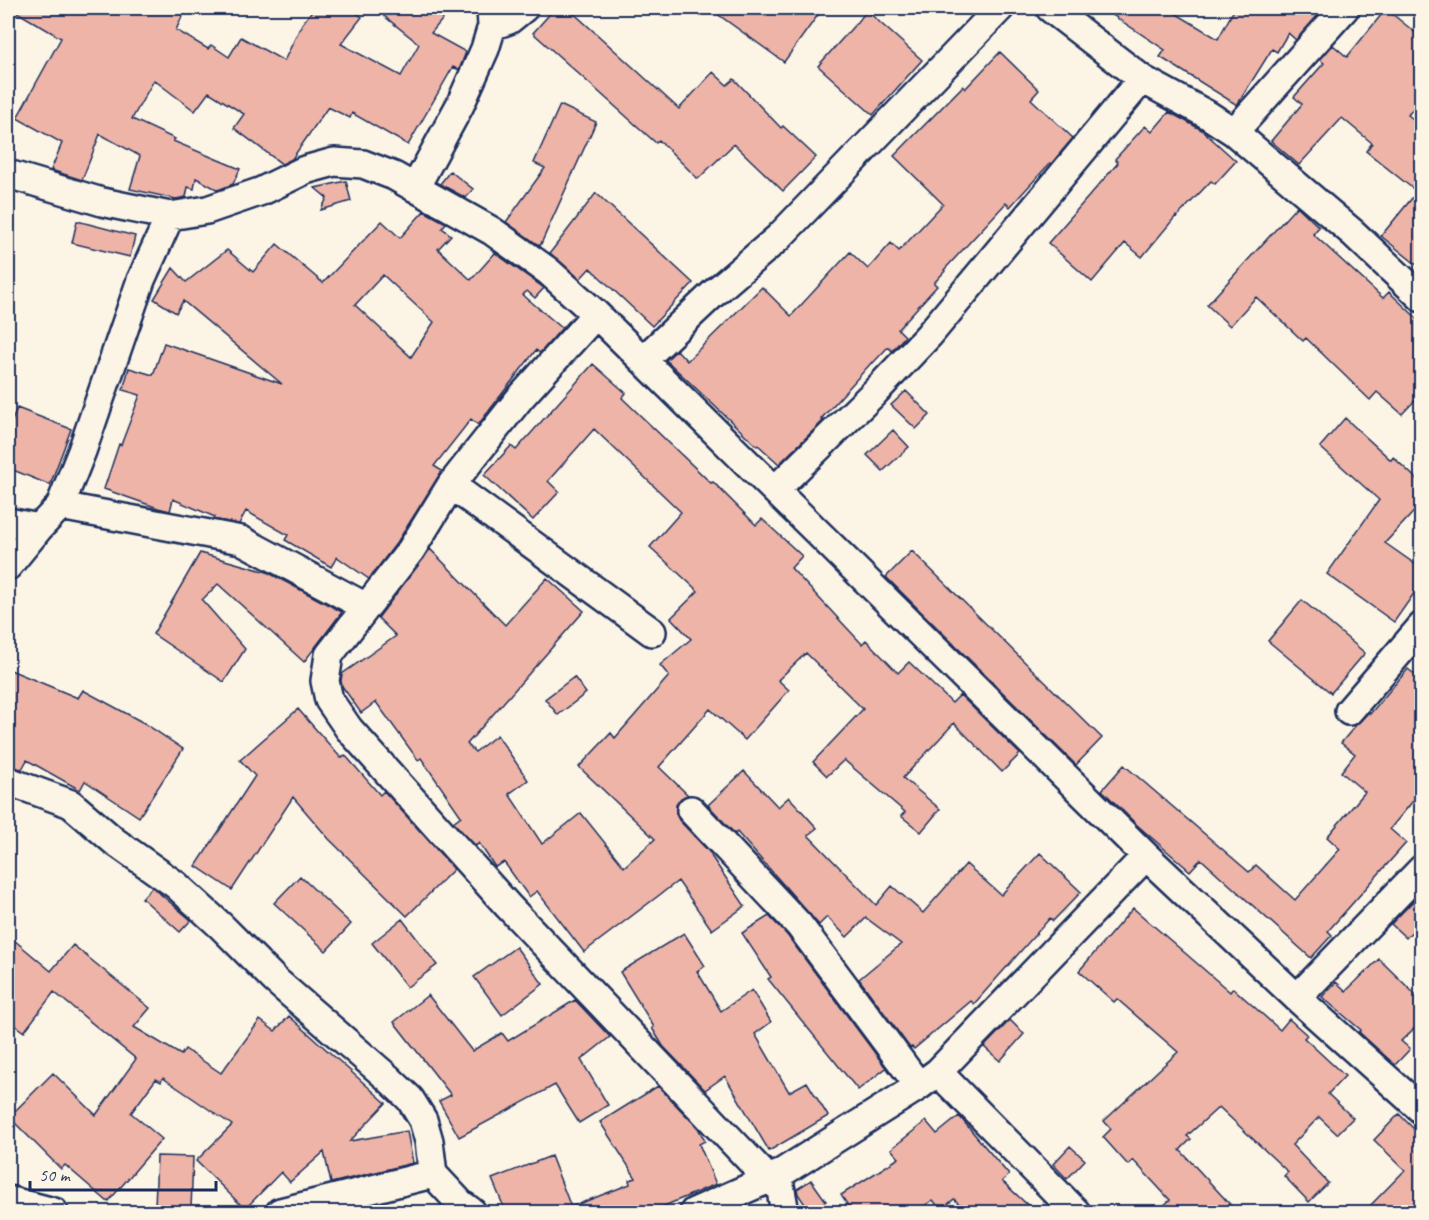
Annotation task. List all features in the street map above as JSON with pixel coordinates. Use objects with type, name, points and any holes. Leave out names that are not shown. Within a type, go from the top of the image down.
[{"type":"street","points":[[415,188],[460,105],[485,49],[491,17],[509,20],[524,8]]},
{"type":"street","points":[[643,360],[777,238],[1000,8]]},
{"type":"street","points":[[1050,8],[1142,79],[1234,132],[1353,233],[1422,298]]},
{"type":"street","points":[[1234,132],[1345,8]]},
{"type":"street","points":[[775,490],[874,393],[929,335],[1142,79]]},
{"type":"street","points":[[8,174],[102,202],[170,216],[207,210],[262,191],[305,170],[334,162],[363,164],[394,176],[492,231],[548,271],[596,314],[1146,856],[1422,1110]]},
{"type":"street","points":[[8,566],[60,506],[82,451],[141,280],[170,216]]},
{"type":"street","points":[[596,314],[520,398],[451,485],[411,550],[329,655],[325,681],[329,700],[342,719],[508,906],[773,1178],[785,1212]]},
{"type":"street","points":[[451,485],[652,632]]},
{"type":"street","points":[[60,506],[242,540],[366,607]]},
{"type":"street","points":[[8,522],[39,528]]},
{"type":"street","points":[[1349,711],[1422,626]]},
{"type":"street","points":[[8,781],[71,804],[114,841],[176,885],[275,980],[388,1078],[410,1099],[423,1120],[429,1141],[433,1174],[460,1204],[472,1212]]},
{"type":"street","points":[[691,810],[799,925],[929,1079],[1076,1212]]},
{"type":"street","points":[[694,1212],[773,1178],[929,1079],[1146,856]]},
{"type":"street","points":[[1298,998],[1422,869]]},
{"type":"street","points":[[280,1212],[433,1174]]},
{"type":"street","points":[[8,1200],[54,1212]]},
{"type":"building","points":[[10,8],[186,8],[176,30],[208,49],[211,45],[229,57],[241,37],[284,61],[302,24],[314,8],[349,8],[362,17],[341,44],[401,76],[419,44],[374,8],[452,8],[431,33],[466,52],[459,70],[453,67],[408,145],[352,113],[350,118],[328,107],[292,159],[282,164],[234,128],[244,114],[209,92],[195,111],[154,80],[132,119],[175,139],[173,141],[240,169],[233,184],[218,190],[196,178],[194,189],[188,187],[186,197],[176,199],[130,189],[140,156],[100,134],[82,180],[51,170],[62,143],[17,118],[61,38]]},
{"type":"building","points":[[555,8],[568,8],[679,109],[713,72],[727,85],[734,79],[781,128],[783,126],[816,157],[783,191],[734,144],[698,179],[659,140],[656,143],[533,33]]},
{"type":"building","points":[[709,8],[823,8],[784,62]]},
{"type":"building","points":[[1102,8],[1167,8],[1218,39],[1235,8],[1310,8],[1319,14],[1296,40],[1288,33],[1277,52],[1272,49],[1237,105],[1160,57],[1165,50]]},
{"type":"building","points":[[1386,9],[1422,38],[1422,98],[1408,115],[1422,126],[1422,269],[1381,236],[1417,192],[1366,151],[1372,143],[1342,118],[1299,165],[1271,141],[1302,104],[1294,97],[1324,63],[1320,60],[1333,45],[1347,57]]},
{"type":"building","points":[[867,11],[922,60],[873,115],[818,66]]},
{"type":"building","points":[[1000,52],[1039,90],[1031,99],[1073,138],[1010,207],[1006,203],[944,270],[934,283],[937,286],[898,329],[905,336],[892,351],[888,347],[872,362],[821,419],[823,421],[779,464],[666,360],[677,350],[687,361],[762,287],[791,316],[850,252],[868,269],[891,243],[899,251],[943,204],[894,156],[963,86],[965,89]]},
{"type":"building","points":[[560,105],[596,122],[540,246],[506,222],[545,168],[534,163]]},
{"type":"building","points":[[1169,112],[1202,130],[1236,161],[1215,184],[1211,181],[1176,216],[1142,257],[1125,243],[1092,282],[1048,243],[1118,163],[1115,159],[1145,126],[1152,132]]},
{"type":"building","points":[[450,171],[473,189],[466,198],[440,184]]},
{"type":"building","points":[[346,181],[351,201],[321,210],[327,198],[315,188]]},
{"type":"building","points":[[596,193],[693,283],[652,326],[590,268],[580,279],[550,253]]},
{"type":"building","points":[[1297,206],[1319,227],[1313,234],[1383,298],[1389,292],[1422,323],[1422,393],[1402,414],[1377,392],[1370,400],[1306,338],[1303,341],[1256,297],[1230,326],[1207,305]]},
{"type":"building","points":[[424,211],[446,223],[442,228],[451,235],[438,249],[471,280],[495,253],[544,288],[535,298],[527,291],[523,295],[562,328],[540,353],[536,350],[478,425],[471,419],[434,466],[442,471],[398,541],[369,579],[337,557],[331,567],[285,540],[288,535],[246,511],[239,524],[213,519],[215,517],[173,499],[170,511],[104,489],[119,444],[121,445],[140,395],[123,390],[129,368],[153,375],[164,343],[282,384],[183,301],[176,313],[154,299],[173,268],[186,282],[227,250],[253,272],[277,244],[323,283],[382,221],[400,238]],"holes":[[[383,275],[434,322],[411,357],[355,305]]]},
{"type":"building","points":[[77,221],[135,236],[130,257],[72,243]]},
{"type":"building","points":[[593,364],[626,393],[622,398],[756,525],[762,519],[802,556],[791,568],[862,644],[866,640],[898,673],[909,662],[952,703],[960,695],[1020,754],[1002,772],[954,723],[903,778],[940,809],[921,832],[901,816],[905,812],[844,760],[827,776],[813,762],[863,709],[806,653],[778,680],[789,690],[745,740],[710,709],[659,767],[688,795],[681,798],[676,805],[679,820],[712,855],[745,906],[712,930],[678,881],[584,952],[537,891],[529,897],[504,862],[495,867],[479,843],[476,846],[453,822],[461,816],[421,758],[418,760],[376,702],[361,713],[342,686],[341,681],[342,674],[396,636],[378,618],[430,549],[505,625],[547,578],[584,611],[467,744],[475,752],[497,735],[528,780],[509,794],[542,844],[581,813],[624,867],[655,839],[579,767],[611,733],[615,738],[669,676],[660,665],[691,639],[671,618],[698,591],[650,547],[681,512],[594,429],[548,481],[559,492],[533,520],[484,475],[511,446],[516,450]]},
{"type":"building","points":[[906,391],[930,415],[916,429],[891,405]]},
{"type":"building","points":[[17,408],[71,429],[50,485],[8,468],[8,431]]},
{"type":"building","points":[[1345,418],[1391,460],[1393,457],[1422,484],[1422,503],[1385,543],[1422,569],[1422,582],[1394,622],[1327,574],[1379,500],[1320,447]]},
{"type":"building","points":[[893,430],[909,447],[883,471],[867,455]]},
{"type":"building","points":[[912,551],[1102,738],[1076,765],[886,577]]},
{"type":"building","points":[[200,553],[267,572],[342,612],[304,662],[218,584],[202,600],[245,649],[224,682],[153,634]]},
{"type":"building","points":[[1302,600],[1365,653],[1331,693],[1268,641]]},
{"type":"building","points":[[8,669],[78,698],[83,690],[144,723],[183,749],[139,817],[85,781],[80,790],[27,760],[22,769],[8,766]]},
{"type":"building","points":[[1408,669],[1422,680],[1422,790],[1390,829],[1406,843],[1328,931],[1332,935],[1311,958],[1201,859],[1190,871],[1137,825],[1102,790],[1124,765],[1249,872],[1256,865],[1295,900],[1340,849],[1327,837],[1365,792],[1341,772],[1355,754],[1341,743],[1369,712],[1370,714]]},
{"type":"building","points":[[574,677],[586,693],[558,715],[545,699]]},
{"type":"building","points":[[298,709],[341,758],[345,755],[380,795],[384,791],[454,869],[407,916],[329,839],[293,797],[232,890],[196,866],[255,776],[240,760]]},
{"type":"building","points":[[744,771],[778,807],[789,797],[817,828],[808,835],[876,905],[892,886],[923,913],[966,864],[1001,895],[1040,853],[1081,892],[1053,921],[1050,918],[974,1004],[971,1001],[914,1049],[910,1048],[859,979],[901,944],[866,918],[847,937],[827,917],[819,925],[737,832],[735,834],[708,805]]},
{"type":"building","points":[[300,876],[351,924],[326,951],[274,903]]},
{"type":"building","points":[[152,887],[191,920],[180,932],[142,898]]},
{"type":"building","points":[[1422,892],[1422,921],[1406,938],[1391,924]]},
{"type":"building","points":[[1133,908],[1230,992],[1233,988],[1280,1030],[1289,1019],[1307,1035],[1304,1038],[1345,1076],[1328,1094],[1353,1118],[1337,1134],[1319,1117],[1292,1145],[1328,1183],[1309,1202],[1284,1176],[1288,1172],[1219,1107],[1187,1136],[1191,1139],[1180,1150],[1237,1212],[1156,1212],[1170,1200],[1133,1160],[1128,1165],[1103,1137],[1111,1129],[1104,1121],[1178,1052],[1117,999],[1114,1002],[1079,971]]},
{"type":"building","points":[[769,916],[787,935],[886,1068],[858,1090],[768,979],[771,977],[742,933]]},
{"type":"building","points":[[402,919],[437,965],[407,987],[372,943]]},
{"type":"building","points":[[684,933],[705,966],[697,971],[721,1011],[752,990],[771,1022],[755,1034],[789,1092],[807,1082],[828,1116],[769,1151],[725,1076],[705,1090],[663,1046],[620,972]]},
{"type":"building","points":[[8,935],[51,971],[73,945],[150,1008],[134,1027],[181,1055],[185,1049],[221,1073],[260,1020],[275,1031],[289,1016],[386,1103],[350,1141],[407,1131],[413,1163],[331,1183],[324,1152],[290,1182],[281,1172],[245,1209],[196,1161],[232,1125],[163,1078],[161,1082],[156,1079],[131,1113],[162,1139],[108,1202],[65,1165],[61,1169],[9,1117],[53,1073],[96,1115],[136,1059],[54,992],[24,1032],[8,1020]]},
{"type":"building","points":[[516,947],[543,984],[502,1015],[474,977]]},
{"type":"building","points":[[1379,959],[1422,1001],[1422,1021],[1401,1041],[1410,1049],[1395,1065],[1359,1032],[1361,1030],[1322,997],[1336,982],[1346,991]]},
{"type":"building","points":[[428,995],[472,1051],[502,1033],[508,1041],[575,1000],[610,1037],[581,1060],[608,1105],[579,1123],[555,1085],[459,1137],[439,1101],[451,1095],[394,1022]]},
{"type":"building","points":[[1010,1020],[1024,1034],[1000,1061],[984,1047]]},
{"type":"building","points":[[658,1086],[698,1128],[705,1141],[699,1144],[716,1184],[650,1212],[506,1212],[492,1179],[551,1156],[571,1207],[630,1184],[629,1180],[636,1178],[600,1122]]},
{"type":"building","points":[[1399,1114],[1422,1137],[1422,1212],[1364,1212],[1405,1170],[1374,1140]]},
{"type":"building","points":[[959,1116],[1009,1175],[1002,1181],[1035,1212],[968,1212],[954,1199],[941,1210],[933,1200],[915,1212],[852,1212],[841,1195],[899,1158],[891,1149],[926,1121],[937,1134]]},
{"type":"building","points":[[1070,1146],[1085,1160],[1067,1179],[1053,1164]]},
{"type":"building","points":[[157,1156],[193,1157],[191,1209],[155,1207]]},
{"type":"building","points":[[811,1180],[826,1201],[810,1212],[797,1189]]}]
